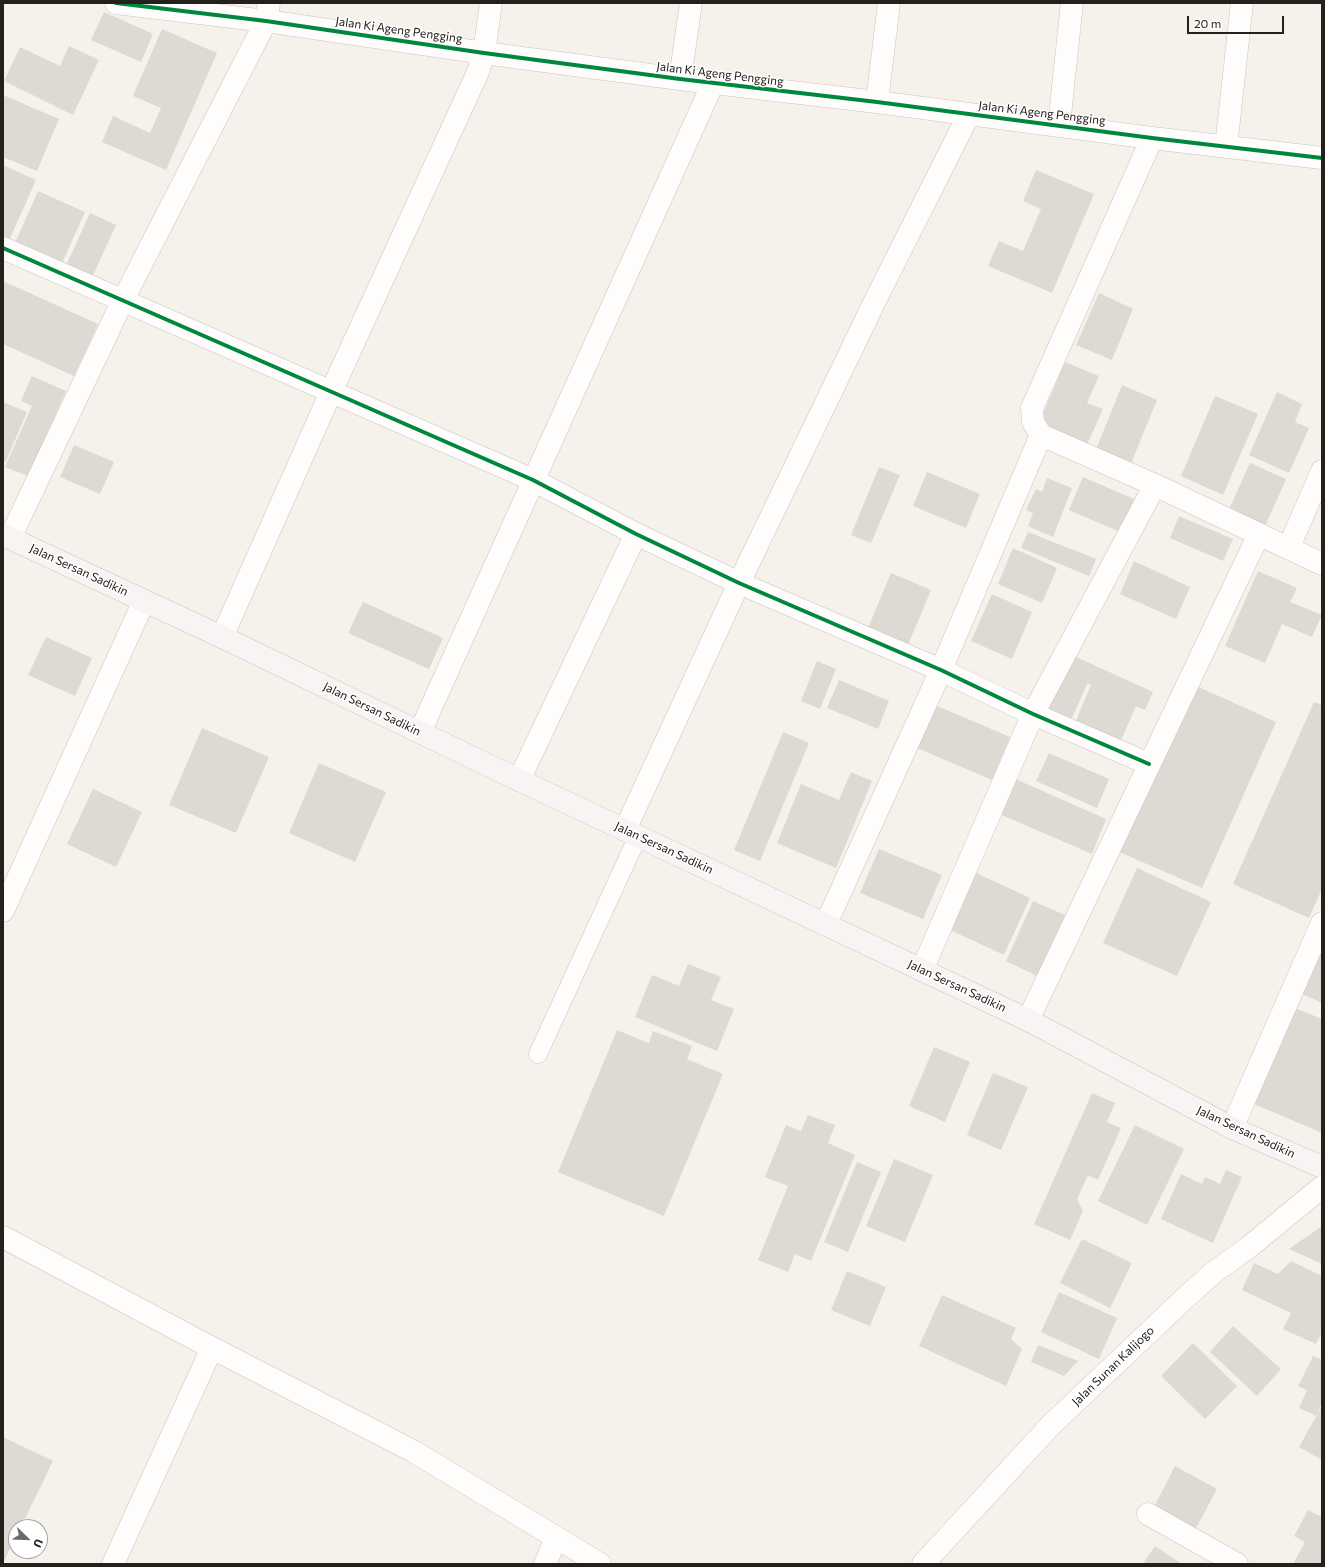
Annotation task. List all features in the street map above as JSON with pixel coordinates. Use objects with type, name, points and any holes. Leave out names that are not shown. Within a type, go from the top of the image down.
[{"type":"main road","name":"Jalan Sersan Sadikin","points":[[6,537],[222,637],[520,780],[1028,1020],[1232,1128],[1322,1167]]},
{"type":"street","name":"Jalan Ki Ageng Pengging","points":[[116,3],[267,12],[484,53],[680,79],[877,102],[1152,138],[1322,158]]},
{"type":"street","points":[[222,637],[331,392],[475,79],[484,53],[491,3]]},
{"type":"street","points":[[680,79],[691,3]]},
{"type":"street","points":[[877,102],[889,3]]},
{"type":"street","points":[[1059,125],[1072,3]]},
{"type":"street","points":[[1226,147],[1242,3]]},
{"type":"street","points":[[6,537],[267,12]]},
{"type":"street","points":[[420,732],[533,480],[629,273],[713,83]]},
{"type":"street","points":[[632,833],[739,583],[874,303],[968,114]]},
{"type":"street","points":[[1152,138],[1032,408],[1033,422],[1041,435],[1155,485],[1289,547],[1322,564]]},
{"type":"street","points":[[3,248],[533,480],[636,534],[739,583],[941,670],[1033,714],[1149,764]]},
{"type":"street","points":[[826,924],[941,670],[1041,435]]},
{"type":"street","points":[[1289,547],[1322,471]]},
{"type":"street","points":[[922,970],[978,845],[1033,714],[1155,485]]},
{"type":"street","points":[[520,780],[636,534]]},
{"type":"street","points":[[1028,1020],[1259,534]]},
{"type":"street","points":[[3,911],[9,881],[144,601]]},
{"type":"street","points":[[1232,1128],[1322,923]]},
{"type":"street","name":"Jalan Sunan Kalijogo","points":[[934,1561],[1052,1425],[1213,1273],[1249,1247],[1322,1187]]},
{"type":"street","points":[[3,1237],[212,1348],[413,1452],[600,1564]]},
{"type":"street","points":[[113,1564],[212,1348]]},
{"type":"street","points":[[1148,1514],[1238,1564]]},
{"type":"street","points":[[545,1564],[556,1538]]},
{"type":"lane","points":[[538,1054],[632,833]]},
{"type":"building","points":[[104,12],[153,34],[141,62],[91,40]]},
{"type":"building","points":[[162,29],[217,53],[166,170],[102,142],[113,116],[150,133],[161,108],[133,96]]},
{"type":"building","points":[[69,46],[99,60],[73,115],[4,81],[20,47],[60,66]]},
{"type":"building","points":[[3,95],[59,119],[37,171],[3,157]]},
{"type":"building","points":[[3,165],[36,180],[7,245],[3,243]]},
{"type":"building","points":[[1036,170],[1094,194],[1052,293],[988,266],[999,241],[1023,251],[1041,209],[1023,201]]},
{"type":"building","points":[[38,191],[85,212],[59,270],[12,250]]},
{"type":"building","points":[[90,213],[116,225],[90,282],[64,270]]},
{"type":"building","points":[[3,281],[98,324],[74,376],[3,344]]},
{"type":"building","points":[[1099,293],[1133,309],[1112,360],[1076,345]]},
{"type":"building","points":[[1065,362],[1099,376],[1087,403],[1103,409],[1086,447],[1038,426]]},
{"type":"building","points":[[32,376],[66,391],[28,476],[5,467],[32,406],[21,401]]},
{"type":"building","points":[[1122,385],[1157,400],[1130,466],[1095,452]]},
{"type":"building","points":[[1277,392],[1302,404],[1295,422],[1309,428],[1289,473],[1249,455]]},
{"type":"building","points":[[1215,396],[1258,414],[1223,495],[1181,476]]},
{"type":"building","points":[[3,402],[27,412],[6,461],[3,460]]},
{"type":"building","points":[[74,445],[114,462],[100,494],[60,477]]},
{"type":"building","points":[[1250,463],[1286,479],[1263,531],[1227,514]]},
{"type":"building","points":[[879,467],[900,475],[871,543],[851,535]]},
{"type":"building","points":[[927,472],[980,494],[966,528],[913,506]]},
{"type":"building","points":[[1083,477],[1134,499],[1120,532],[1069,510]]},
{"type":"building","points":[[1047,478],[1072,488],[1053,537],[1028,526],[1033,513],[1026,510],[1036,489],[1042,492]]},
{"type":"building","points":[[1179,516],[1233,539],[1223,561],[1170,538]]},
{"type":"building","points":[[1028,532],[1096,559],[1089,576],[1021,548]]},
{"type":"building","points":[[1013,548],[1057,568],[1042,603],[998,584]]},
{"type":"building","points":[[1134,561],[1190,587],[1176,619],[1120,594]]},
{"type":"building","points":[[1258,571],[1297,588],[1290,602],[1322,615],[1312,637],[1282,624],[1265,663],[1225,646]]},
{"type":"building","points":[[891,573],[931,590],[908,645],[868,628]]},
{"type":"building","points":[[992,594],[1032,612],[1012,659],[971,641]]},
{"type":"building","points":[[363,602],[443,638],[429,669],[348,633]]},
{"type":"building","points":[[46,637],[92,658],[75,696],[28,675]]},
{"type":"building","points":[[1072,655],[1153,692],[1145,710],[1136,706],[1119,745],[1074,725],[1091,685],[1087,684],[1069,725],[1046,714]]},
{"type":"building","points":[[817,661],[836,669],[820,709],[801,701]]},
{"type":"building","points":[[839,680],[889,701],[878,729],[827,708]]},
{"type":"building","points":[[1192,684],[1276,722],[1202,888],[1117,851]]},
{"type":"building","points":[[1314,702],[1322,705],[1322,889],[1309,918],[1233,884]]},
{"type":"building","points":[[935,705],[1010,737],[992,780],[917,748]]},
{"type":"building","points":[[202,728],[269,757],[236,833],[169,805]]},
{"type":"building","points":[[783,732],[809,743],[760,861],[734,850]]},
{"type":"building","points":[[1049,753],[1109,779],[1097,808],[1036,781]]},
{"type":"building","points":[[319,763],[386,792],[355,862],[289,833]]},
{"type":"building","points":[[851,772],[872,781],[836,868],[777,843],[801,784],[839,800]]},
{"type":"building","points":[[1013,778],[1106,819],[1092,854],[997,813]]},
{"type":"building","points":[[93,789],[142,812],[116,867],[67,844]]},
{"type":"building","points":[[879,849],[942,875],[923,919],[860,893]]},
{"type":"building","points":[[1137,868],[1211,902],[1177,976],[1103,943]]},
{"type":"building","points":[[974,872],[1030,898],[1004,955],[948,929]]},
{"type":"building","points":[[1033,901],[1065,915],[1037,976],[1006,961]]},
{"type":"building","points":[[1322,937],[1322,1003],[1298,992]]},
{"type":"building","points":[[688,964],[721,977],[711,1000],[734,1009],[717,1051],[635,1017],[652,975],[679,986]]},
{"type":"building","points":[[1295,1008],[1322,1019],[1322,1133],[1254,1104]]},
{"type":"building","points":[[617,1030],[649,1043],[653,1031],[692,1046],[687,1059],[723,1074],[664,1216],[558,1172]]},
{"type":"building","points":[[934,1047],[970,1062],[945,1122],[909,1106]]},
{"type":"building","points":[[993,1073],[1028,1087],[1001,1150],[967,1135]]},
{"type":"building","points":[[1092,1093],[1115,1103],[1107,1122],[1121,1128],[1098,1180],[1088,1175],[1077,1199],[1083,1211],[1070,1240],[1034,1224]]},
{"type":"building","points":[[808,1115],[835,1125],[828,1143],[855,1155],[811,1261],[795,1254],[788,1272],[758,1260],[788,1186],[765,1177],[786,1125],[801,1131]]},
{"type":"building","points":[[1135,1125],[1184,1149],[1147,1225],[1098,1201]]},
{"type":"building","points":[[894,1159],[933,1175],[905,1242],[866,1226]]},
{"type":"building","points":[[857,1162],[881,1172],[848,1252],[824,1242]]},
{"type":"building","points":[[1226,1170],[1242,1177],[1213,1243],[1161,1219],[1181,1174],[1202,1184],[1205,1177],[1220,1184]]},
{"type":"building","points":[[1322,1226],[1322,1264],[1289,1249]]},
{"type":"building","points":[[1082,1239],[1132,1263],[1110,1308],[1060,1283]]},
{"type":"building","points":[[1291,1261],[1322,1276],[1322,1332],[1316,1344],[1283,1329],[1291,1313],[1242,1290],[1254,1263],[1278,1274]]},
{"type":"building","points":[[847,1271],[886,1287],[870,1326],[831,1310]]},
{"type":"building","points":[[1059,1292],[1117,1318],[1099,1359],[1041,1332]]},
{"type":"building","points":[[942,1295],[1016,1328],[1011,1339],[1022,1349],[1006,1386],[919,1346]]},
{"type":"building","points":[[1233,1326],[1281,1369],[1257,1396],[1210,1352]]},
{"type":"building","points":[[1193,1343],[1237,1386],[1205,1419],[1161,1376]]},
{"type":"building","points":[[1038,1345],[1078,1361],[1064,1376],[1031,1362]]},
{"type":"building","points":[[1313,1356],[1322,1360],[1322,1403],[1316,1416],[1299,1408],[1307,1390],[1298,1386]]},
{"type":"building","points":[[1322,1406],[1322,1460],[1299,1447]]},
{"type":"building","points":[[3,1437],[53,1461],[25,1519],[8,1519],[8,1553],[4,1561]]},
{"type":"building","points":[[1175,1466],[1217,1489],[1195,1530],[1154,1507]]},
{"type":"building","points":[[1308,1510],[1322,1517],[1322,1564],[1293,1564],[1305,1542],[1294,1536]]},
{"type":"building","points":[[1155,1546],[1182,1564],[1143,1564]]},
{"type":"cycle path","points":[[116,3],[266,21],[484,53],[680,79],[877,102],[1152,138],[1322,158]]},
{"type":"cycle path","points":[[3,248],[533,480],[636,534],[739,583],[941,670],[1033,714],[1149,764]]}]
